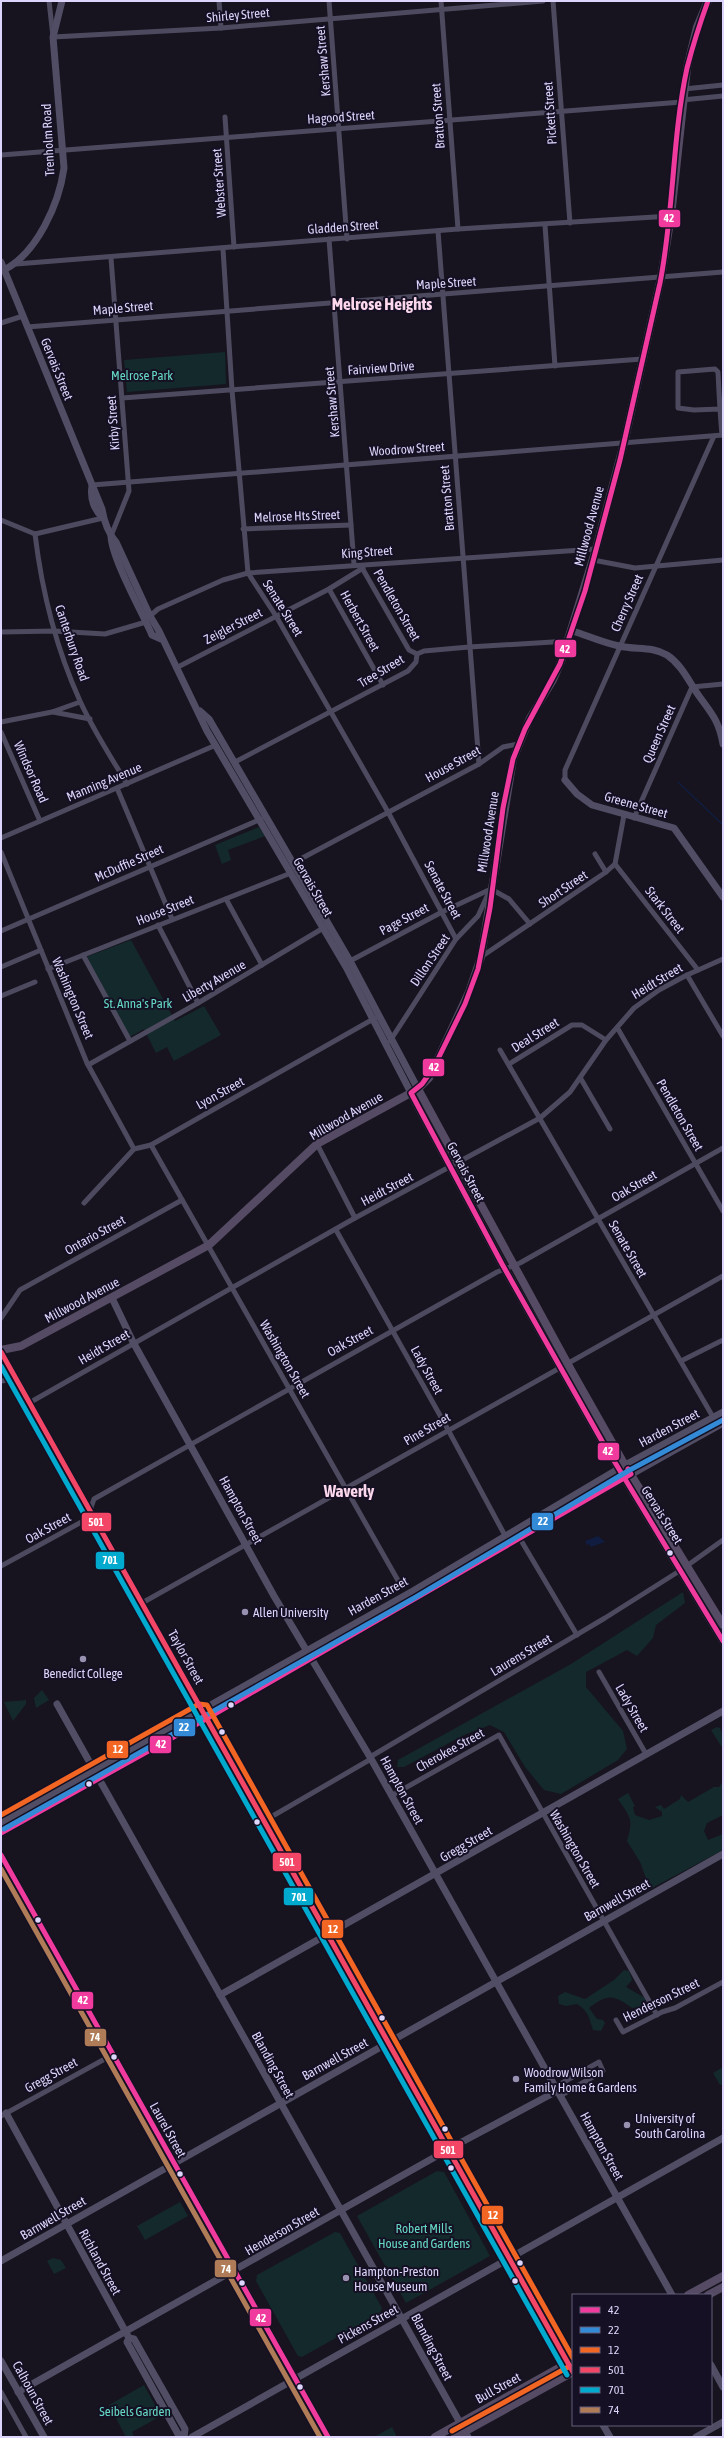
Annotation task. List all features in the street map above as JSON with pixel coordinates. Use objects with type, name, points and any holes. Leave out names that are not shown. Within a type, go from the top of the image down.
[{"type":"main road","name":"Millwood Avenue","points":[[1,1351],[21,1346],[112,1298],[209,1244],[317,1144],[414,1091],[428,1078],[458,1019],[481,957],[508,782],[518,744],[553,680],[573,631],[624,443],[661,278],[671,216],[684,89],[697,27],[708,1]]},
{"type":"main road","name":"Gervais Street","points":[[414,1091],[459,1164],[509,1268]]},
{"type":"main road","name":"Gervais Street","points":[[414,1091],[450,1168],[509,1268],[564,1367],[622,1467],[684,1567],[723,1625]]},
{"type":"main road","name":"Gervais Street","points":[[684,1567],[723,1641]]},
{"type":"main road","points":[[690,2294],[723,2276]]},
{"type":"main road","points":[[710,2294],[723,2287]]},
{"type":"main road","name":"Bull Street","points":[[435,2437],[570,2362]]},
{"type":"main road","name":"Bull Street","points":[[455,2437],[467,2434],[572,2373]]},
{"type":"street","name":"Trenholm Road","points":[[4,270],[16,264],[50,219],[61,188],[64,168],[49,1]]},
{"type":"street","name":"Trenholm Road","points":[[53,37],[62,1]]},
{"type":"street","points":[[219,1],[221,28]]},
{"type":"street","name":"Kershaw Street","points":[[329,1],[340,129],[347,239]]},
{"type":"street","name":"Bratton Street","points":[[441,1],[458,229]]},
{"type":"street","name":"Shirley Street","points":[[53,37],[221,28],[442,8],[543,1]]},
{"type":"street","name":"Pickett Street","points":[[553,1],[560,112],[570,223]]},
{"type":"street","points":[[684,89],[723,85]]},
{"type":"street","name":"Hagood Street","points":[[1,155],[226,136],[560,112],[723,96]]},
{"type":"street","name":"Webster Street","points":[[225,117],[234,247]]},
{"type":"street","name":"Gladden Street","points":[[16,264],[112,258],[458,229],[544,225],[671,216]]},
{"type":"street","points":[[544,225],[555,366]]},
{"type":"street","name":"Bratton Street","points":[[438,231],[441,294],[478,764]]},
{"type":"street","name":"Kershaw Street","points":[[329,239],[348,464],[351,525],[359,565]]},
{"type":"street","name":"Senate Street","points":[[223,249],[232,390],[248,573],[276,616],[388,812],[456,939]]},
{"type":"street","name":"Kirby Street","points":[[111,536],[129,491],[112,258]]},
{"type":"street","name":"Gervais Street","points":[[1,262],[92,485],[103,518],[111,536],[116,542],[148,619],[159,631],[176,668],[216,745],[293,863],[326,927],[377,1018],[392,1038],[414,1091]]},
{"type":"street","name":"Maple Street","points":[[27,326],[723,272]]},
{"type":"street","points":[[1,322],[23,316]]},
{"type":"street","name":"Fairview Drive","points":[[122,398],[642,359]]},
{"type":"street","points":[[720,409],[694,410],[678,408],[676,375],[678,372],[715,369],[718,372],[722,435]]},
{"type":"street","name":"Woodrow Street","points":[[92,485],[722,435]]},
{"type":"street","name":"Cherry Street","points":[[565,780],[565,770],[714,436]]},
{"type":"street","points":[[1,520],[35,534],[103,518]]},
{"type":"street","name":"Melrose Hts Street","points":[[243,529],[351,525]]},
{"type":"street","name":"Canterbury Road","points":[[35,534],[42,586],[54,631],[80,702],[126,784]]},
{"type":"street","name":"King Street","points":[[1,632],[54,631],[105,634],[148,619],[158,609],[223,580],[248,573],[462,557],[596,549]]},
{"type":"street","points":[[593,560],[635,568],[723,560]]},
{"type":"street","name":"Zeigler Street","points":[[176,668],[329,589],[359,565]]},
{"type":"street","name":"Pendleton Street","points":[[359,565],[409,650],[417,654]]},
{"type":"street","name":"Herbert Street","points":[[329,589],[383,685]]},
{"type":"street","points":[[573,631],[620,647],[649,648],[667,655],[681,668],[692,687],[713,714],[720,728],[723,744]]},
{"type":"street","name":"Tree Street","points":[[235,762],[408,671],[416,662],[417,654],[424,651],[569,641]]},
{"type":"street","points":[[692,687],[723,684]]},
{"type":"street","name":"Queen Street","points":[[634,818],[692,687]]},
{"type":"street","points":[[1,722],[52,712],[80,702]]},
{"type":"street","name":"Gervais Street","points":[[198,709],[209,719],[235,762],[291,873],[350,961],[388,1045],[414,1091]]},
{"type":"street","points":[[52,712],[90,718]]},
{"type":"street","name":"Windsor Road","points":[[1,732],[40,821]]},
{"type":"street","name":"House Street","points":[[293,863],[478,764],[503,747],[518,744]]},
{"type":"street","name":"Manning Avenue","points":[[1,838],[216,745]]},
{"type":"street","name":"Greene Street","points":[[565,780],[577,794],[592,805],[674,828],[723,897]]},
{"type":"street","points":[[117,788],[151,865],[172,919]]},
{"type":"street","points":[[615,864],[624,815]]},
{"type":"street","name":"McDuffie Street","points":[[1,931],[263,818]]},
{"type":"street","name":"Washington Street","points":[[1,852],[30,919],[48,969],[88,1065],[134,1149]]},
{"type":"street","points":[[595,854],[606,872]]},
{"type":"street","name":"Short Street","points":[[481,957],[606,872],[615,864]]},
{"type":"street","name":"Stark Street","points":[[615,864],[698,970]]},
{"type":"street","name":"House Street","points":[[48,969],[291,873]]},
{"type":"street","points":[[491,889],[509,899],[530,924]]},
{"type":"street","name":"Page Street","points":[[350,961],[442,912],[491,889]]},
{"type":"street","name":"Dillon Street","points":[[388,1045],[456,939],[478,916],[491,889]]},
{"type":"street","points":[[226,899],[262,965]]},
{"type":"street","points":[[158,925],[198,1003]]},
{"type":"street","name":"Liberty Avenue","points":[[88,1065],[198,1003],[326,927]]},
{"type":"street","points":[[1,967],[41,950]]},
{"type":"street","points":[[83,955],[130,1041]]},
{"type":"street","name":"Heidt Street","points":[[30,1403],[133,1342],[336,1230],[355,1218],[459,1164],[540,1118],[570,1092],[581,1079],[606,1040],[618,1029],[634,1008],[659,990],[687,975],[723,960]]},
{"type":"street","points":[[687,975],[723,1036]]},
{"type":"street","points":[[1,996],[35,982]]},
{"type":"street","name":"Lyon Street","points":[[134,1149],[151,1145],[377,1018]]},
{"type":"street","name":"Deal Street","points":[[509,1064],[572,1025],[582,1025],[606,1040]]},
{"type":"street","name":"Pendleton Street","points":[[618,1029],[723,1211]]},
{"type":"street","name":"Senate Street","points":[[500,1050],[714,1417]]},
{"type":"street","points":[[581,1079],[610,1130]]},
{"type":"street","points":[[317,1144],[355,1218]]},
{"type":"street","name":"Washington Street","points":[[151,1145],[209,1244],[231,1288],[289,1387],[344,1489],[400,1584]]},
{"type":"street","name":"Oak Street","points":[[1,1566],[87,1519],[94,1499],[289,1387],[599,1219],[723,1148]]},
{"type":"street","points":[[84,1203],[134,1149]]},
{"type":"street","name":"Ontario Street","points":[[1,1318],[20,1290],[182,1200]]},
{"type":"street","name":"Lady Street","points":[[336,1230],[393,1330],[509,1543]]},
{"type":"street","name":"Pine Street","points":[[142,1603],[448,1430],[564,1367],[654,1314],[723,1276]]},
{"type":"street","name":"Hampton Street","points":[[112,1298],[133,1342],[247,1545],[306,1650],[311,1656],[370,1758],[671,2294]]},
{"type":"street","points":[[681,1362],[723,1340]]},
{"type":"street","name":"Taylor Street","points":[[1,1351],[509,2258],[570,2362]]},
{"type":"street","points":[[1,1380],[16,1379]]},
{"type":"street","name":"Harden Street","points":[[1,1823],[413,1591],[504,1535],[622,1467],[723,1412]]},
{"type":"street","name":"Harden Street","points":[[1,1833],[206,1719],[311,1656],[723,1423]]},
{"type":"street","points":[[519,1537],[577,1634]]},
{"type":"street","name":"Laurens Street","points":[[264,1821],[577,1634],[684,1567],[723,1540]]},
{"type":"street","name":"Lady Street","points":[[599,1672],[646,1754]]},
{"type":"street","name":"Blanding Street","points":[[57,1704],[467,2434]]},
{"type":"street","name":"Gregg Street","points":[[220,1995],[436,1875],[723,1711]]},
{"type":"street","name":"Washington Street","points":[[499,1735],[603,1922],[657,2015]]},
{"type":"street","name":"Cherokee Street","points":[[391,1796],[499,1735]]},
{"type":"street","name":"Barnwell Street","points":[[1,2261],[723,1854]]},
{"type":"street","name":"Laurel Street","points":[[1,1855],[328,2437]]},
{"type":"street","name":"Henderson Street","points":[[616,2020],[623,2032],[681,2005],[723,1982]]},
{"type":"street","name":"Gregg Street","points":[[3,2114],[112,2055]]},
{"type":"street","name":"Henderson Street","points":[[18,2392],[127,2334],[448,2149],[557,2091],[603,2071],[598,2062],[557,2091]]},
{"type":"street","name":"Richland Street","points":[[3,2114],[127,2334],[134,2339],[185,2429],[184,2437],[178,2434],[127,2342],[127,2334]]},
{"type":"street","name":"Pickens Street","points":[[192,2437],[723,2138]]},
{"type":"street","name":"Calhoun Street","points":[[1,2361],[44,2437]]},
{"type":"street","points":[[142,2369],[149,2365]]},
{"type":"street","points":[[712,2367],[723,2387]]},
{"type":"street","points":[[1,2392],[26,2437]]},
{"type":"street","points":[[163,2407],[170,2403]]},
{"type":"street","points":[[696,2437],[723,2422]]},
{"type":"street","points":[[604,2426],[610,2437]]},
{"type":"green space","name":"Melrose Park","points":[[225,352],[226,384],[127,392],[124,360]]},
{"type":"green space","points":[[259,827],[265,836],[228,850],[231,860],[222,864],[215,845]]},
{"type":"green space","name":"St. Anna's Park","points":[[131,940],[175,1021],[204,1006],[221,1035],[174,1061],[167,1047],[156,1053],[144,1029],[128,1038],[86,957]]},
{"type":"green space","points":[[683,1592],[685,1603],[656,1625],[653,1638],[637,1656],[627,1650],[586,1672],[586,1687],[623,1731],[627,1749],[618,1760],[561,1794],[544,1790],[525,1767],[504,1732],[490,1725],[464,1735],[404,1767],[397,1767],[398,1760],[571,1664]]},
{"type":"green space","points":[[42,1690],[49,1700],[36,1708],[34,1698]]},
{"type":"green space","points":[[26,1700],[26,1704],[13,1721],[4,1702]]},
{"type":"green space","points":[[717,1727],[720,1728],[723,1736],[723,1749],[711,1730]]},
{"type":"green space","points":[[723,1781],[723,1815],[707,1823],[704,1831],[708,1840],[723,1834],[723,1850],[650,1889],[640,1862],[627,1841],[630,1828],[630,1818],[618,1799],[628,1793],[635,1806],[633,1807],[635,1815],[649,1820],[662,1816],[662,1812],[655,1807],[661,1805],[664,1809],[680,1799],[681,1795],[688,1802],[714,1787],[719,1787]]},
{"type":"green space","points":[[624,1970],[629,1971],[632,1980],[626,1987],[645,1998],[645,2005],[643,2007],[632,2008],[615,1998],[606,1998],[595,2003],[589,2008],[597,2019],[603,2020],[605,2023],[601,2031],[593,2030],[586,2012],[577,2004],[566,2006],[559,2004],[558,1996],[565,1992],[585,1999],[614,1980]]},
{"type":"green space","points":[[723,2067],[723,2084],[720,2085],[713,2073]]},
{"type":"green space","name":"Robert Mills House and Gardens","points":[[437,2171],[444,2172],[490,2256],[406,2303],[357,2216]]},
{"type":"green space","points":[[180,2202],[188,2216],[145,2240],[137,2226]]},
{"type":"green space","points":[[335,2232],[340,2233],[382,2308],[380,2313],[302,2357],[298,2356],[256,2281],[257,2275]]},
{"type":"green space","points":[[53,2258],[61,2260],[66,2268],[54,2274],[47,2261]]},
{"type":"green space","name":"Seibels Garden","points":[[144,2385],[161,2416],[132,2432],[134,2437],[126,2437],[109,2405]]},
{"type":"green space","points":[[392,2427],[397,2437],[374,2437]]},
{"type":"water","points":[[598,1536],[605,1542],[591,1547],[589,1544],[587,1545],[585,1541]]},
{"type":"waterway","points":[[678,782],[723,825]]},
{"type":"transit line","name":"42","points":[[708,1],[689,59],[682,94],[665,256],[660,283],[620,460],[585,591],[560,664],[525,729],[513,759],[503,808],[490,908],[478,969],[465,1004],[434,1067],[422,1084],[411,1093],[502,1264],[602,1441],[723,1641]]},
{"type":"transit line","name":"501","points":[[1,1352],[572,2370]]},
{"type":"transit line","name":"701","points":[[1,1366],[567,2375]]},
{"type":"transit line","name":"22","points":[[4,1829],[416,1597],[628,1471],[723,1420]]},
{"type":"transit line","name":"42","points":[[1,1833],[206,1719],[631,1474],[628,1469]]},
{"type":"transit line","name":"12","points":[[1,1815],[199,1704],[207,1705],[572,2356]]},
{"type":"transit line","name":"42","points":[[1,1855],[328,2437]]},
{"type":"transit line","name":"74","points":[[1,1869],[320,2437]]},
{"type":"transit line","name":"12","points":[[452,2431],[570,2366]]},
{"type":"place","name":"Allen University","points":[[245,1612]]},
{"type":"place","name":"Benedict College","points":[[83,1659]]},
{"type":"place","name":"Woodrow Wilson Family Home & Gardens","points":[[516,2079]]},
{"type":"place","name":"University of South Carolina","points":[[627,2125]]},
{"type":"place","name":"Hampton-Preston House Museum","points":[[346,2278]]},
{"type":"district","name":"Melrose Heights","points":[[382,304]]},
{"type":"district","name":"Waverly","points":[[349,1491]]}]
